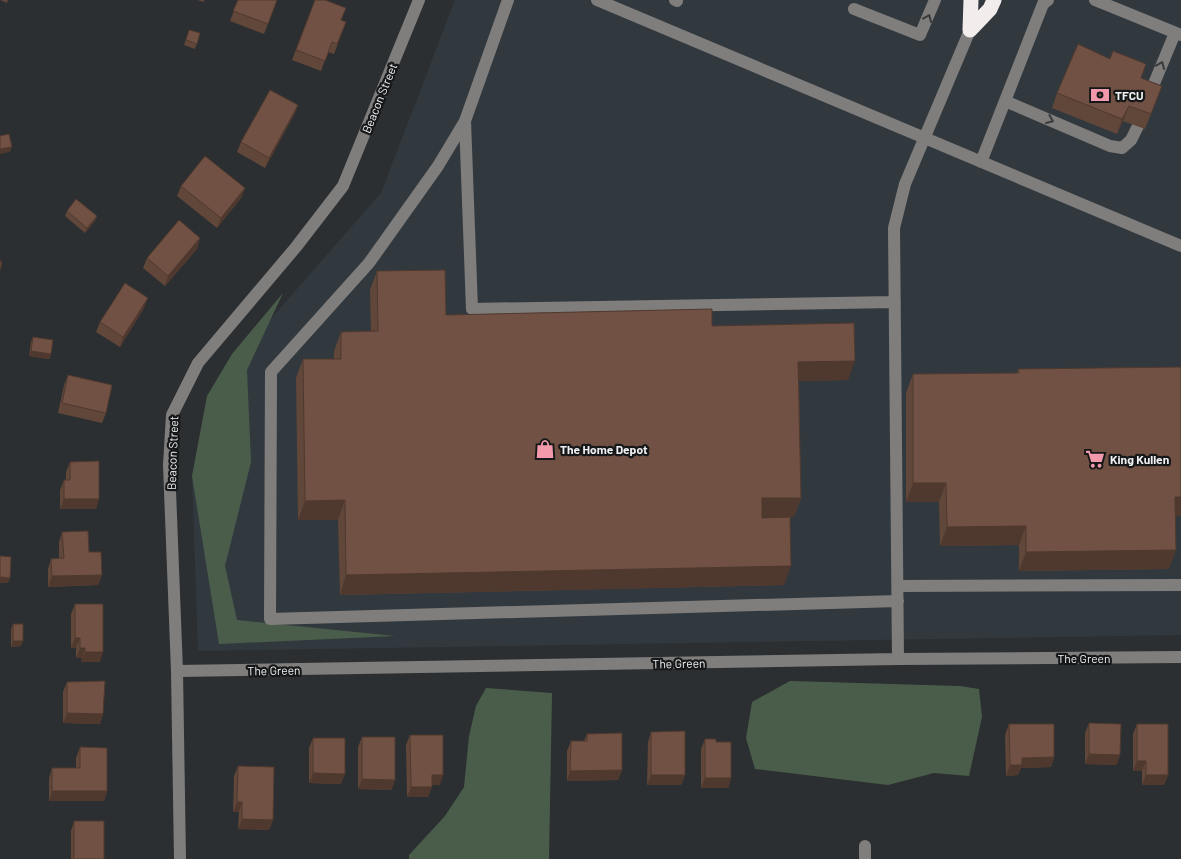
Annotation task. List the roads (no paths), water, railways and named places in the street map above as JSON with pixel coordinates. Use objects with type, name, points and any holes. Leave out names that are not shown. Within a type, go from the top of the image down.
[{"type":"highway","points":[[970,30],[971,0]]},
{"type":"highway","points":[[970,30],[990,9],[994,0]]},
{"type":"street","name":"Beacon Street","points":[[180,859],[177,671],[169,465],[172,415],[198,364],[296,247],[343,186],[418,0]]},
{"type":"street","points":[[508,0],[465,121],[438,166],[369,263],[271,372],[270,619],[898,601]]},
{"type":"street","points":[[598,0],[1181,246]]},
{"type":"street","points":[[854,9],[920,35],[935,0]]},
{"type":"street","points":[[981,162],[1043,4],[1048,0]]},
{"type":"street","points":[[1095,0],[1178,34],[1148,98]]},
{"type":"street","points":[[898,659],[900,380],[895,302],[894,228],[905,184],[970,30]]},
{"type":"street","points":[[1005,101],[1110,146],[1122,148],[1132,140],[1138,126]]},
{"type":"street","points":[[465,121],[472,309],[895,302]]},
{"type":"street","points":[[898,586],[1181,585]]},
{"type":"street","name":"The Green","points":[[177,671],[898,659],[1181,657]]},
{"type":"place","name":"TFCU","points":[[1100,95]]},
{"type":"place","name":"The Home Depot","points":[[545,449]]},
{"type":"place","name":"King Kullen","points":[[1095,459]]}]
